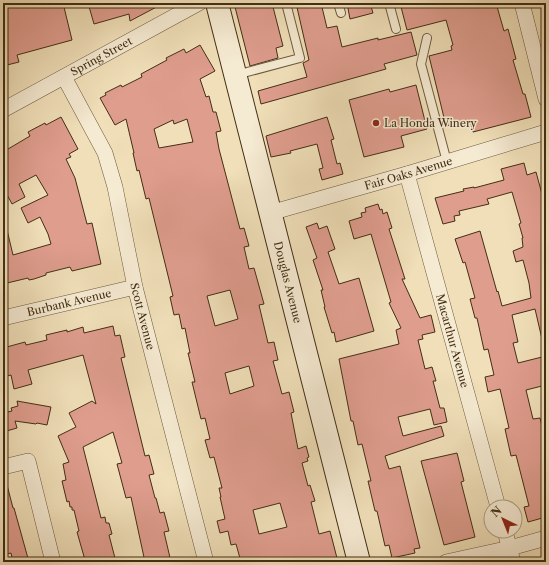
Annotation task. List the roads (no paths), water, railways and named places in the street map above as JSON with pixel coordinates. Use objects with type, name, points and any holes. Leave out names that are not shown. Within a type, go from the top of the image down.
[{"type":"street","name":"Spring Street","points":[[3,110],[199,3]]},
{"type":"street","name":"Douglas Avenue","points":[[217,3],[359,562]]},
{"type":"street","points":[[522,3],[546,99]]},
{"type":"street","name":"Scott Avenue","points":[[64,76],[105,153],[115,187],[136,287],[206,562]]},
{"type":"street","name":"Fair Oaks Avenue","points":[[270,213],[546,132]]},
{"type":"street","name":"Macarthur Avenue","points":[[407,174],[496,499]]},
{"type":"street","name":"Burbank Avenue","points":[[3,318],[136,287]]},
{"type":"street","points":[[3,467],[28,461],[53,562]]},
{"type":"street","points":[[446,562],[512,555],[546,538]]},
{"type":"street","points":[[507,539],[512,555]]},
{"type":"lane","points":[[236,76],[300,58],[286,3]]},
{"type":"lane","points":[[338,3],[341,12]]},
{"type":"lane","points":[[389,3],[396,29]]},
{"type":"lane","points":[[427,38],[421,64],[447,162]]},
{"type":"place","name":"La Honda Winery","points":[[376,123]]}]
